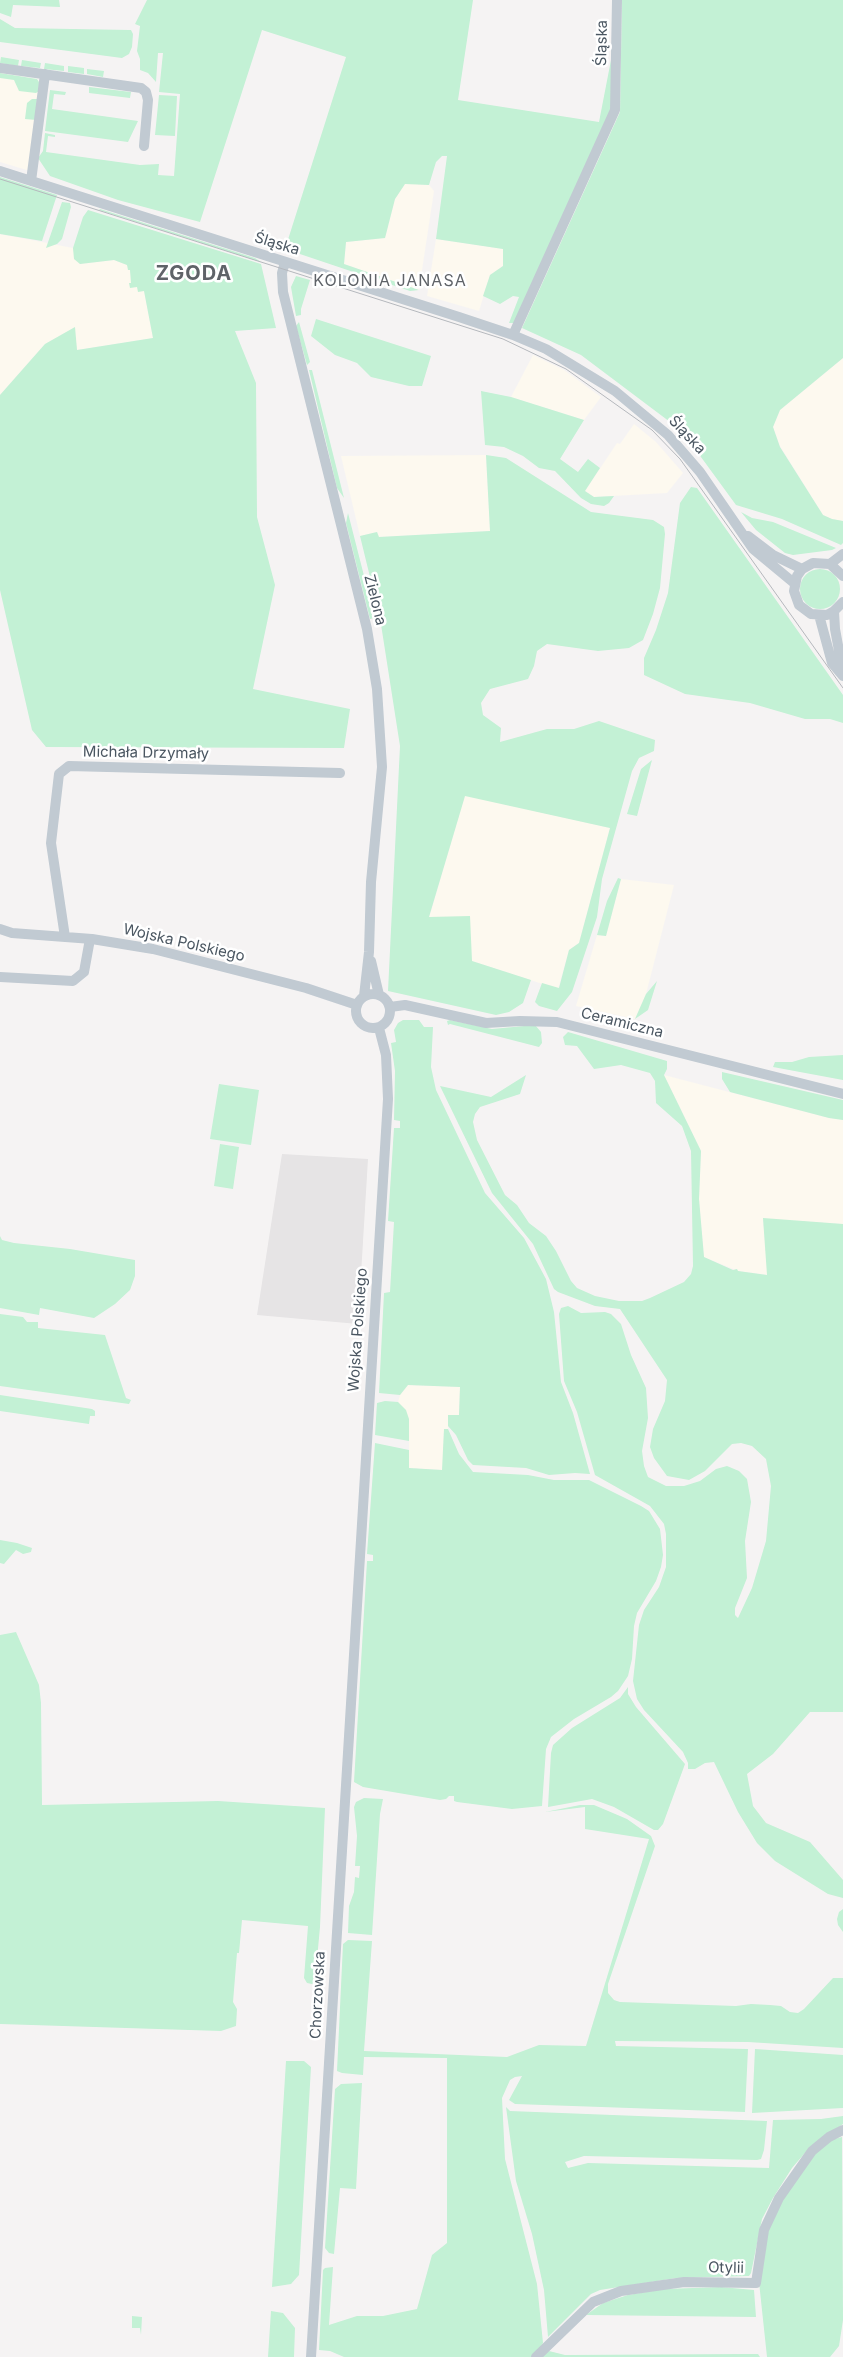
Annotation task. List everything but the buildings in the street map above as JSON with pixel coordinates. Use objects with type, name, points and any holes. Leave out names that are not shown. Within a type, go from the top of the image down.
[{"type":"street","name":"Śląska","points":[[514,335],[615,110],[617,0]]},
{"type":"street","points":[[0,68],[141,88],[146,92],[148,100],[144,146]]},
{"type":"street","points":[[31,182],[46,74]]},
{"type":"street","name":"Śląska","points":[[0,171],[514,335],[573,364],[638,408],[686,454],[753,550],[794,583]]},
{"type":"street","name":"Zielona","points":[[285,262],[282,281],[289,318],[367,629],[378,689],[382,767],[371,882],[369,952],[364,996]]},
{"type":"street","name":"Śląska","points":[[741,531],[772,555],[792,566],[802,569]]},
{"type":"street","points":[[830,564],[843,554]]},
{"type":"street","points":[[843,576],[830,564],[813,563],[802,569],[794,583],[795,598],[804,610],[819,615],[834,611],[843,602]]},
{"type":"street","points":[[834,611],[835,629],[843,674]]},
{"type":"street","points":[[819,615],[832,664],[843,674]]},
{"type":"street","name":"Michała Drzymały","points":[[65,937],[50,843],[59,774],[69,766],[340,773]]},
{"type":"street","name":"Wojska Polskiego","points":[[0,929],[12,933],[90,939],[153,949],[300,986],[357,1005]]},
{"type":"street","points":[[0,977],[73,981],[84,972],[90,939]]},
{"type":"street","name":"Zielona","points":[[369,952],[379,995]]},
{"type":"street","points":[[379,995],[389,1002],[389,1017],[379,1028],[369,1028],[361,1023],[357,1015],[357,1005],[364,996],[379,995]]},
{"type":"street","name":"Ceramiczna","points":[[390,1006],[405,1006],[486,1023],[520,1021],[557,1022],[843,1094]]},
{"type":"street","name":"Wojska Polskiego","points":[[355,1635],[388,1099],[386,1055],[379,1028]]},
{"type":"street","name":"Chorzowska","points":[[311,2357],[355,1635]]},
{"type":"street","name":"Otylii","points":[[536,2357],[593,2302],[621,2291],[684,2282],[756,2283],[764,2230],[779,2198],[812,2152],[829,2137],[843,2130]]},
{"type":"shaded area","points":[[0,73],[37,79],[40,82],[30,171],[0,162]]},
{"type":"shaded area","points":[[405,183],[429,185],[434,191],[419,290],[344,264],[346,242],[385,238],[395,199]]},
{"type":"shaded area","points":[[0,234],[73,248],[80,264],[114,260],[127,265],[130,270],[132,283],[144,291],[153,338],[77,350],[74,328],[45,344],[0,395]]},
{"type":"shaded area","points":[[436,239],[503,249],[503,266],[490,275],[479,311],[427,296]]},
{"type":"shaded area","points":[[533,355],[564,370],[601,397],[584,420],[511,397]]},
{"type":"shaded area","points":[[843,358],[843,521],[823,515],[780,446],[773,427],[780,410]]},
{"type":"shaded area","points":[[634,424],[656,442],[683,473],[667,493],[594,497],[585,491],[617,443],[620,444]]},
{"type":"shaded area","points":[[486,455],[490,531],[378,537],[377,532],[360,536],[341,456]]},
{"type":"shaded area","points":[[465,795],[610,828],[579,943],[569,950],[558,989],[472,961],[429,918]]},
{"type":"shaded area","points":[[621,879],[674,885],[646,994],[635,1019],[576,1006],[597,935],[606,936]]},
{"type":"shaded area","points":[[664,1075],[843,1120],[843,1224],[763,1219],[768,1275],[738,1271],[704,1257],[699,1199],[701,1151]]},
{"type":"shaded area","points":[[282,1154],[368,1159],[358,1324],[257,1315]]},
{"type":"shaded area","points":[[408,1385],[460,1387],[459,1415],[448,1415],[448,1429],[444,1429],[443,1470],[409,1468],[409,1419],[398,1402],[400,1395]]},
{"type":"green space","points":[[0,0],[59,0],[60,7],[13,5],[11,17],[0,13]]},
{"type":"green space","points":[[147,0],[473,0],[458,100],[599,122],[611,60],[612,107],[514,323],[509,323],[519,297],[513,296],[500,304],[483,296],[490,275],[503,266],[503,249],[436,239],[447,156],[442,156],[436,162],[429,185],[405,184],[395,199],[385,238],[346,242],[344,264],[419,290],[410,291],[285,249],[346,57],[262,30],[200,222],[118,200],[50,176],[38,158],[43,151],[45,133],[55,135],[55,137],[48,136],[46,152],[140,165],[159,164],[158,175],[174,176],[180,94],[159,92],[163,53],[158,53],[156,82],[148,73],[140,70],[140,59],[137,51],[140,26],[135,24]]},
{"type":"green space","points":[[622,0],[843,0],[843,358],[780,410],[773,427],[780,447],[823,515],[843,521],[843,543],[841,545],[782,519],[736,505],[682,431],[581,355],[522,328],[620,112]]},
{"type":"green space","points":[[0,19],[15,28],[131,30],[133,34],[132,47],[129,54],[122,58],[0,42]]},
{"type":"green space","points":[[1,57],[19,60],[18,66],[0,63]]},
{"type":"green space","points":[[22,60],[41,63],[40,68],[21,66]]},
{"type":"green space","points":[[45,63],[64,66],[64,71],[44,69]]},
{"type":"green space","points":[[68,66],[84,68],[84,74],[68,72]]},
{"type":"green space","points":[[87,69],[104,71],[103,77],[87,74]]},
{"type":"green space","points":[[0,73],[37,79],[41,85],[39,91],[36,93],[19,91],[14,80],[0,78]]},
{"type":"green space","points":[[89,87],[131,92],[130,98],[89,93]]},
{"type":"green space","points":[[50,90],[66,92],[65,95],[54,94],[52,109],[138,121],[128,142],[45,131]]},
{"type":"green space","points":[[159,95],[177,96],[175,136],[155,135]]},
{"type":"green space","points":[[32,99],[37,99],[36,120],[25,119],[27,103]]},
{"type":"green space","points":[[0,177],[57,195],[42,241],[0,234]]},
{"type":"green space","points":[[62,202],[70,203],[71,207],[62,239],[57,244],[46,248]]},
{"type":"green space","points":[[88,210],[261,264],[276,328],[235,331],[256,383],[257,517],[275,585],[253,689],[350,709],[344,748],[46,747],[32,730],[0,590],[0,395],[45,344],[75,327],[77,350],[153,338],[144,291],[138,292],[137,287],[130,288],[130,270],[128,270],[127,265],[114,260],[80,264],[74,259],[73,248],[83,217]]},
{"type":"green space","points":[[99,210],[255,258],[261,262]]},
{"type":"green space","points":[[296,276],[310,280],[301,315],[296,316],[291,287]]},
{"type":"green space","points":[[316,319],[431,356],[422,386],[409,386],[371,377],[357,363],[335,355],[311,336]]},
{"type":"green space","points":[[299,322],[310,362],[307,365],[296,326]]},
{"type":"green space","points":[[309,370],[312,370],[344,498],[337,488]]},
{"type":"green space","points":[[481,391],[511,397],[584,420],[560,459],[578,472],[588,459],[600,468],[585,491],[594,497],[614,496],[609,503],[604,506],[591,504],[581,498],[555,471],[539,468],[523,456],[504,447],[485,445]]},
{"type":"green space","points":[[486,455],[506,458],[591,512],[653,520],[664,527],[665,534],[660,588],[643,640],[629,648],[598,651],[547,644],[537,651],[534,666],[528,679],[490,689],[481,703],[483,715],[501,728],[500,742],[547,729],[574,729],[599,721],[655,740],[654,751],[639,758],[632,771],[602,879],[597,917],[572,992],[557,1011],[539,1006],[535,1002],[542,983],[559,988],[569,950],[579,943],[610,828],[465,796],[429,917],[470,916],[472,961],[531,980],[523,1003],[509,1012],[496,1015],[388,991],[400,746],[380,618],[360,536],[377,532],[379,537],[490,531]]},
{"type":"green space","points":[[691,487],[697,488],[843,695],[843,723],[830,719],[805,719],[750,703],[685,694],[644,675],[644,658],[656,630],[668,593],[680,503]]},
{"type":"green space","points":[[741,512],[752,518],[773,522],[836,548],[793,555],[785,553],[756,530]]},
{"type":"green space","points":[[348,513],[374,615],[374,618],[370,619],[346,523]]},
{"type":"green space","points":[[824,569],[831,572],[837,578],[840,589],[839,597],[831,606],[824,609],[816,609],[809,606],[801,597],[800,585],[803,578],[812,570]]},
{"type":"green space","points":[[652,760],[637,816],[627,814],[641,769]]},
{"type":"green space","points":[[618,878],[621,879],[606,936],[597,935],[607,901]]},
{"type":"green space","points":[[657,981],[648,1010],[635,1019],[646,994]]},
{"type":"green space","points":[[403,1020],[419,1020],[424,1027],[433,1027],[431,1067],[436,1090],[485,1193],[524,1238],[546,1279],[554,1312],[561,1382],[573,1413],[590,1474],[549,1475],[526,1468],[473,1465],[468,1460],[456,1435],[448,1426],[448,1415],[459,1415],[460,1387],[408,1385],[400,1395],[379,1393],[384,1293],[390,1292],[394,1222],[388,1221],[394,1128],[400,1128],[400,1121],[394,1120],[395,1071],[391,1043],[396,1042],[394,1030],[398,1023]]},
{"type":"green space","points":[[450,1020],[492,1029],[535,1025],[541,1032],[542,1043],[539,1047],[448,1025],[447,1021]]},
{"type":"green space","points":[[568,1032],[667,1061],[667,1069],[664,1075],[701,1151],[699,1199],[704,1257],[733,1270],[737,1269],[738,1271],[767,1275],[763,1218],[843,1224],[843,1712],[810,1712],[773,1754],[747,1774],[753,1806],[766,1823],[810,1842],[843,1880],[843,1898],[828,1894],[775,1861],[757,1843],[738,1812],[714,1762],[705,1763],[695,1769],[688,1769],[688,1763],[683,1752],[644,1710],[637,1699],[633,1681],[639,1625],[644,1610],[659,1587],[666,1567],[666,1534],[664,1524],[650,1506],[595,1475],[577,1412],[564,1381],[559,1314],[561,1308],[568,1306],[581,1313],[605,1312],[611,1314],[621,1324],[631,1355],[646,1388],[648,1418],[642,1451],[648,1477],[666,1486],[684,1486],[700,1481],[716,1469],[727,1466],[739,1471],[747,1479],[751,1502],[745,1541],[747,1578],[735,1608],[735,1615],[738,1618],[752,1588],[766,1541],[771,1486],[766,1459],[752,1446],[741,1443],[732,1444],[705,1471],[689,1480],[667,1476],[654,1458],[650,1447],[653,1429],[665,1401],[667,1380],[620,1309],[595,1306],[554,1289],[533,1244],[492,1193],[440,1086],[491,1097],[526,1075],[520,1094],[480,1107],[475,1114],[473,1122],[477,1140],[505,1195],[517,1205],[529,1223],[546,1236],[571,1281],[577,1288],[595,1296],[619,1301],[642,1301],[650,1298],[684,1282],[691,1274],[693,1266],[691,1151],[682,1126],[656,1103],[655,1081],[650,1073],[621,1065],[594,1069],[577,1046],[565,1045],[563,1037]]},
{"type":"green space","points":[[843,1055],[843,1080],[773,1067],[775,1062],[792,1062],[809,1057]]},
{"type":"green space","points":[[722,1072],[843,1100],[843,1120],[730,1092],[722,1079]]},
{"type":"green space","points":[[219,1084],[259,1090],[251,1145],[210,1139]]},
{"type":"green space","points":[[220,1144],[239,1147],[233,1189],[214,1186]]},
{"type":"green space","points":[[0,1236],[2,1240],[14,1243],[70,1249],[135,1260],[135,1276],[130,1290],[115,1304],[94,1318],[40,1308],[39,1315],[0,1308]]},
{"type":"green space","points":[[0,1314],[23,1317],[27,1322],[38,1322],[38,1328],[105,1335],[126,1398],[131,1400],[129,1404],[0,1386]]},
{"type":"green space","points":[[0,1395],[92,1409],[95,1411],[95,1416],[90,1416],[89,1424],[0,1411]]},
{"type":"green space","points":[[385,1401],[398,1402],[406,1410],[409,1419],[409,1441],[375,1435],[377,1403]]},
{"type":"green space","points":[[444,1429],[448,1429],[459,1454],[473,1472],[528,1475],[554,1480],[589,1480],[649,1511],[660,1529],[663,1555],[661,1567],[656,1581],[637,1613],[634,1626],[632,1659],[628,1676],[618,1691],[611,1697],[574,1719],[551,1737],[546,1749],[542,1806],[512,1809],[457,1802],[454,1801],[454,1796],[440,1800],[363,1787],[354,1782],[367,1561],[373,1561],[373,1555],[367,1554],[375,1443],[409,1450],[409,1468],[442,1470]]},
{"type":"green space","points":[[0,1540],[32,1548],[31,1552],[23,1554],[16,1550],[4,1564],[0,1563]]},
{"type":"green space","points":[[16,1632],[39,1685],[41,1703],[42,1805],[218,1801],[325,1808],[320,1927],[315,1981],[312,1984],[307,1983],[304,1978],[308,1926],[242,1920],[233,2002],[237,2009],[236,2026],[221,2031],[0,2024],[0,1635]]},
{"type":"green space","points":[[628,1687],[628,1694],[636,1707],[685,1764],[663,1824],[658,1830],[654,1830],[614,1807],[592,1799],[548,1807],[553,1745],[572,1728],[620,1698]]},
{"type":"green space","points":[[364,1798],[383,1799],[380,1814],[372,1935],[348,1933],[349,1906],[354,1892],[355,1877],[359,1878],[360,1866],[355,1866],[357,1836],[354,1807],[356,1802]]},
{"type":"green space","points":[[580,1805],[594,1805],[627,1819],[651,1836],[655,1846],[608,1984],[608,1993],[614,2000],[620,2002],[736,2006],[751,2004],[770,2005],[781,2006],[790,2012],[798,2013],[833,1978],[843,1978],[843,2048],[748,2042],[615,2041],[616,2046],[748,2049],[745,2112],[515,2104],[509,2100],[522,2076],[515,2077],[510,2080],[502,2098],[505,2159],[537,2284],[543,2343],[533,2357],[344,2357],[330,2351],[319,2350],[323,2270],[325,2268],[333,2267],[329,2325],[357,2316],[383,2316],[417,2309],[432,2255],[447,2243],[447,2058],[364,2057],[363,2075],[337,2071],[343,1944],[348,1940],[372,1941],[364,2051],[507,2057],[539,2045],[586,2046],[649,1839],[585,1829],[585,1807],[545,1812]]},
{"type":"green space","points":[[843,1909],[843,1932],[838,1925],[837,1919],[839,1912]]},
{"type":"green space","points":[[755,2049],[843,2055],[843,2108],[752,2113]]},
{"type":"green space","points":[[286,2061],[304,2061],[311,2067],[299,2275],[291,2284],[272,2287]]},
{"type":"green space","points":[[362,2083],[356,2189],[340,2188],[334,2254],[329,2253],[325,2248],[335,2089],[341,2084]]},
{"type":"green space","points":[[506,2107],[510,2111],[767,2121],[764,2150],[761,2159],[757,2160],[584,2156],[565,2162],[568,2168],[588,2163],[769,2168],[773,2120],[821,2119],[843,2116],[843,2124],[810,2147],[792,2168],[773,2198],[762,2219],[749,2276],[676,2278],[600,2290],[591,2294],[548,2337],[544,2290],[532,2234],[516,2181]]},
{"type":"green space","points":[[842,2137],[843,2320],[839,2346],[830,2357],[767,2357],[759,2282],[769,2228],[780,2201],[813,2153],[831,2140]]},
{"type":"green space","points":[[721,2287],[754,2290],[756,2317],[586,2315],[603,2303],[628,2295],[665,2289]]},
{"type":"green space","points":[[271,2311],[283,2313],[295,2328],[294,2357],[268,2357]]},
{"type":"green space","points":[[132,2316],[142,2317],[141,2335],[140,2328],[132,2328]]},
{"type":"green space","points":[[549,2351],[565,2355],[758,2354],[760,2357],[540,2357]]},
{"type":"tram line","points":[[0,179],[503,339],[566,369],[652,430],[680,459],[843,688]]},
{"type":"district","name":"ZGODA","points":[[194,274]]},
{"type":"district","name":"KOLONIA JANASA","points":[[390,281]]}]
